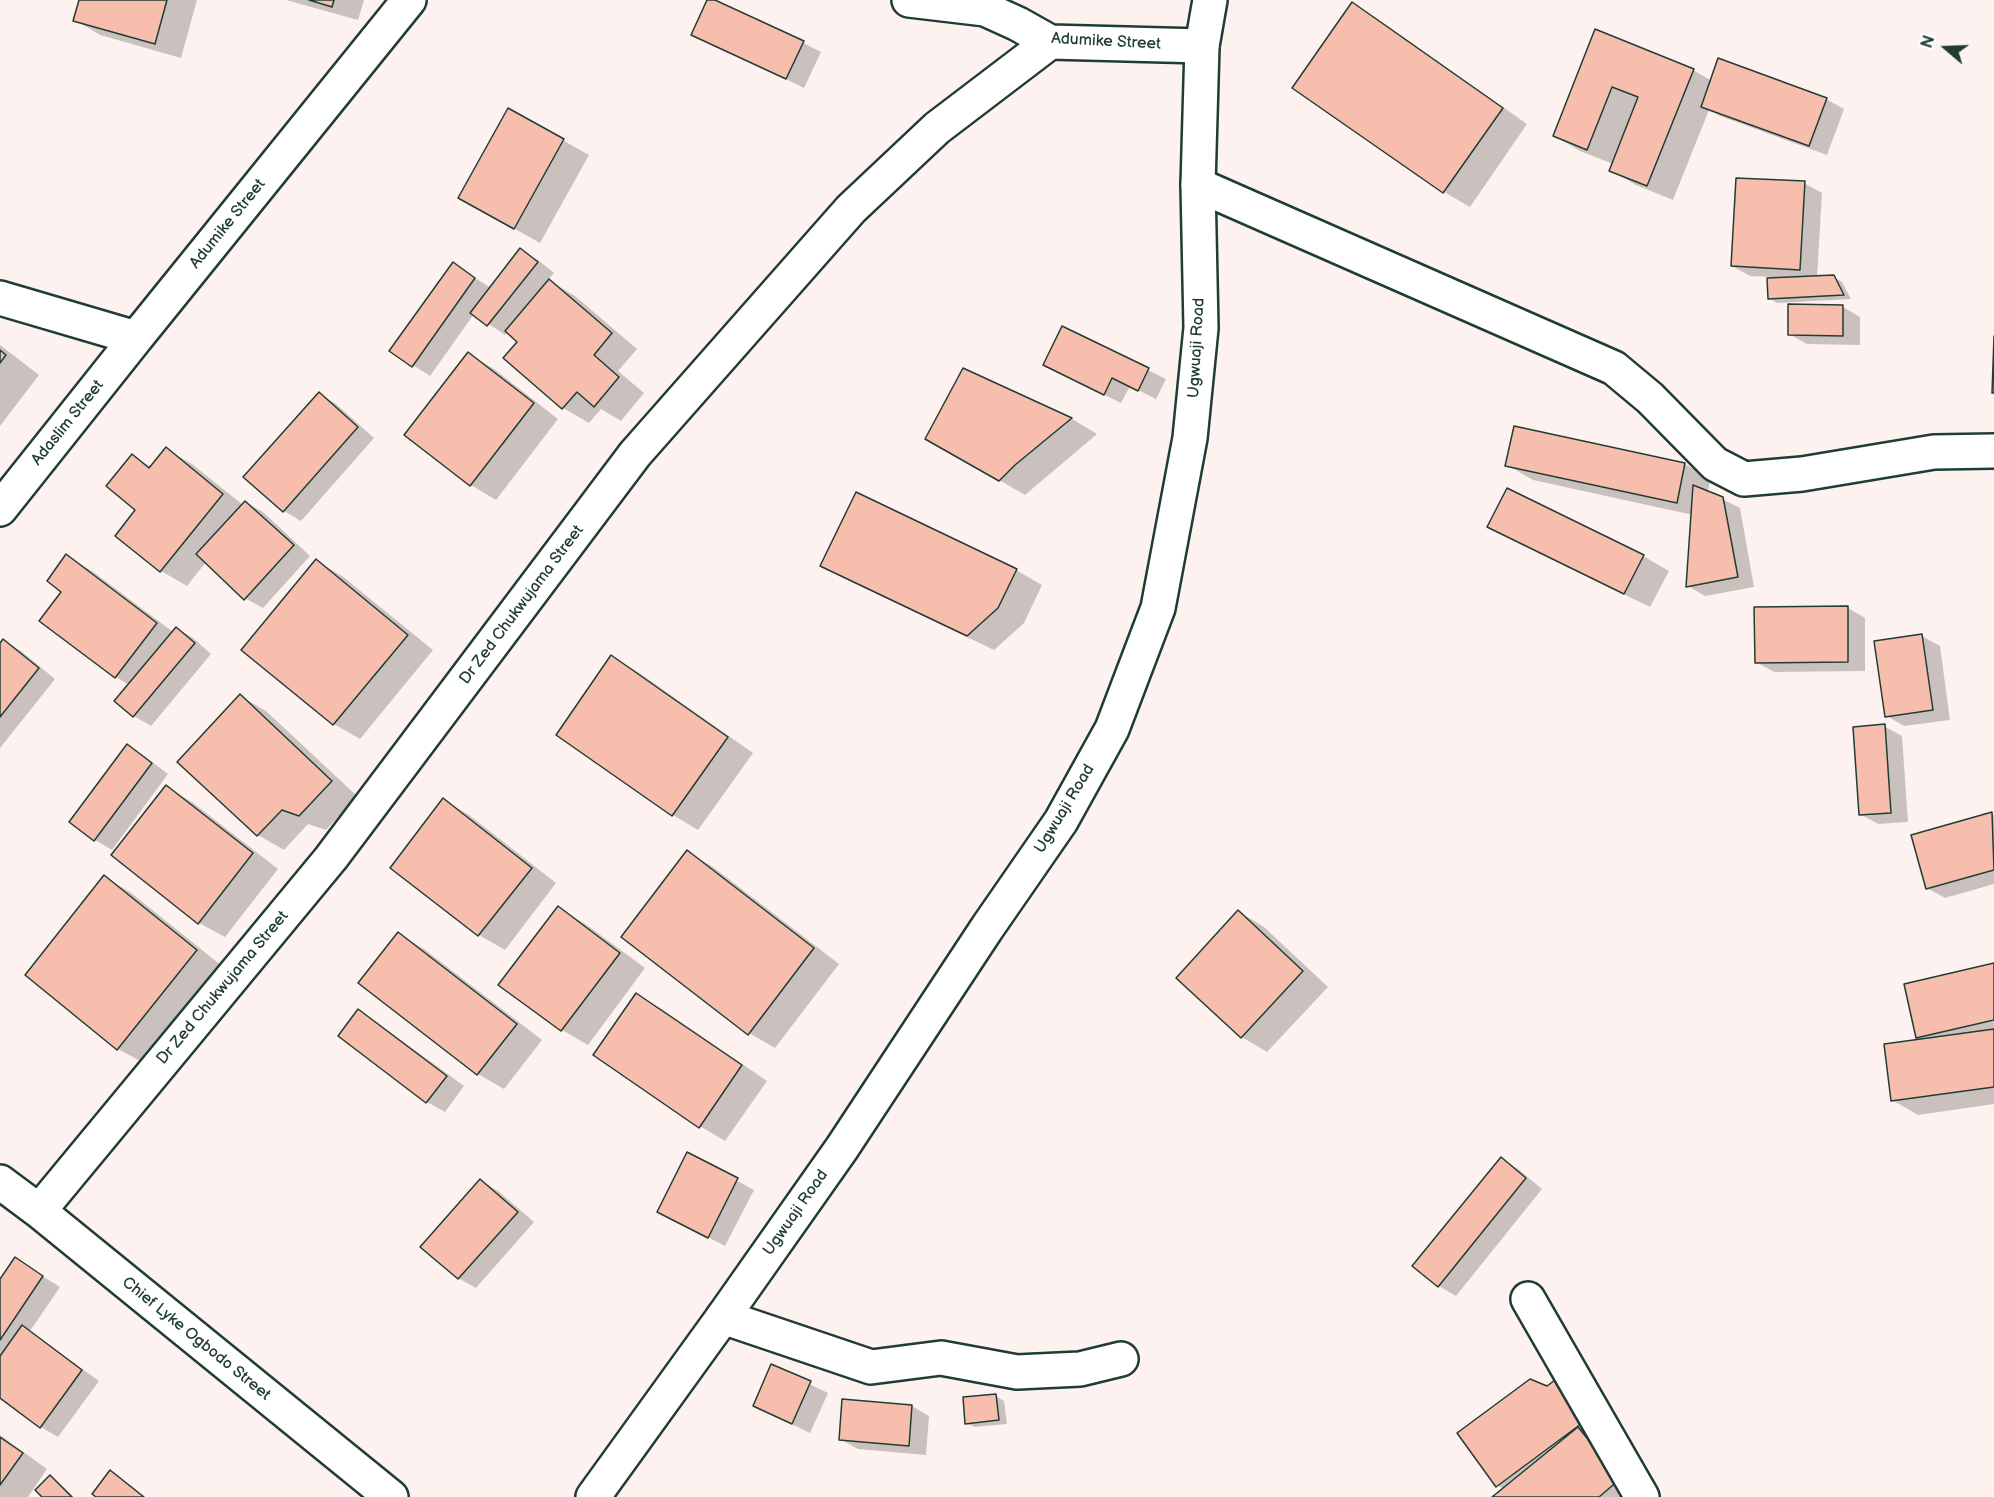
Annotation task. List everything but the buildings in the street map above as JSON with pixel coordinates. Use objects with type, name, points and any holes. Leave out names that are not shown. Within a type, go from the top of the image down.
[{"type":"street","name":"Adumike Street","points":[[136,338],[409,0]]},
{"type":"street","name":"Adumike Street","points":[[909,0],[985,9],[1050,42],[1202,46]]},
{"type":"street","name":"Ugwuaji Road","points":[[593,1497],[842,1148],[987,928],[1061,821],[1112,729],[1158,608],[1190,438],[1201,328],[1198,185],[1202,46],[1210,0]]},
{"type":"street","name":"Dr Zed Chukwujama Street","points":[[39,1211],[331,858],[643,445],[851,209],[937,128],[1050,42]]},
{"type":"street","points":[[1198,185],[1614,368],[1650,398],[1715,464],[1744,479],[1802,474],[1934,452],[1994,451]]},
{"type":"street","points":[[0,297],[136,338]]},
{"type":"street","name":"Adaslim Street","points":[[0,509],[136,338]]},
{"type":"street","name":"Chief Lyke Ogbodo Street","points":[[0,1182],[39,1211],[391,1497]]},
{"type":"street","points":[[1528,1299],[1642,1497]]},
{"type":"street","points":[[723,1317],[871,1367],[941,1358],[1017,1372],[1080,1369],[1120,1359]]}]
